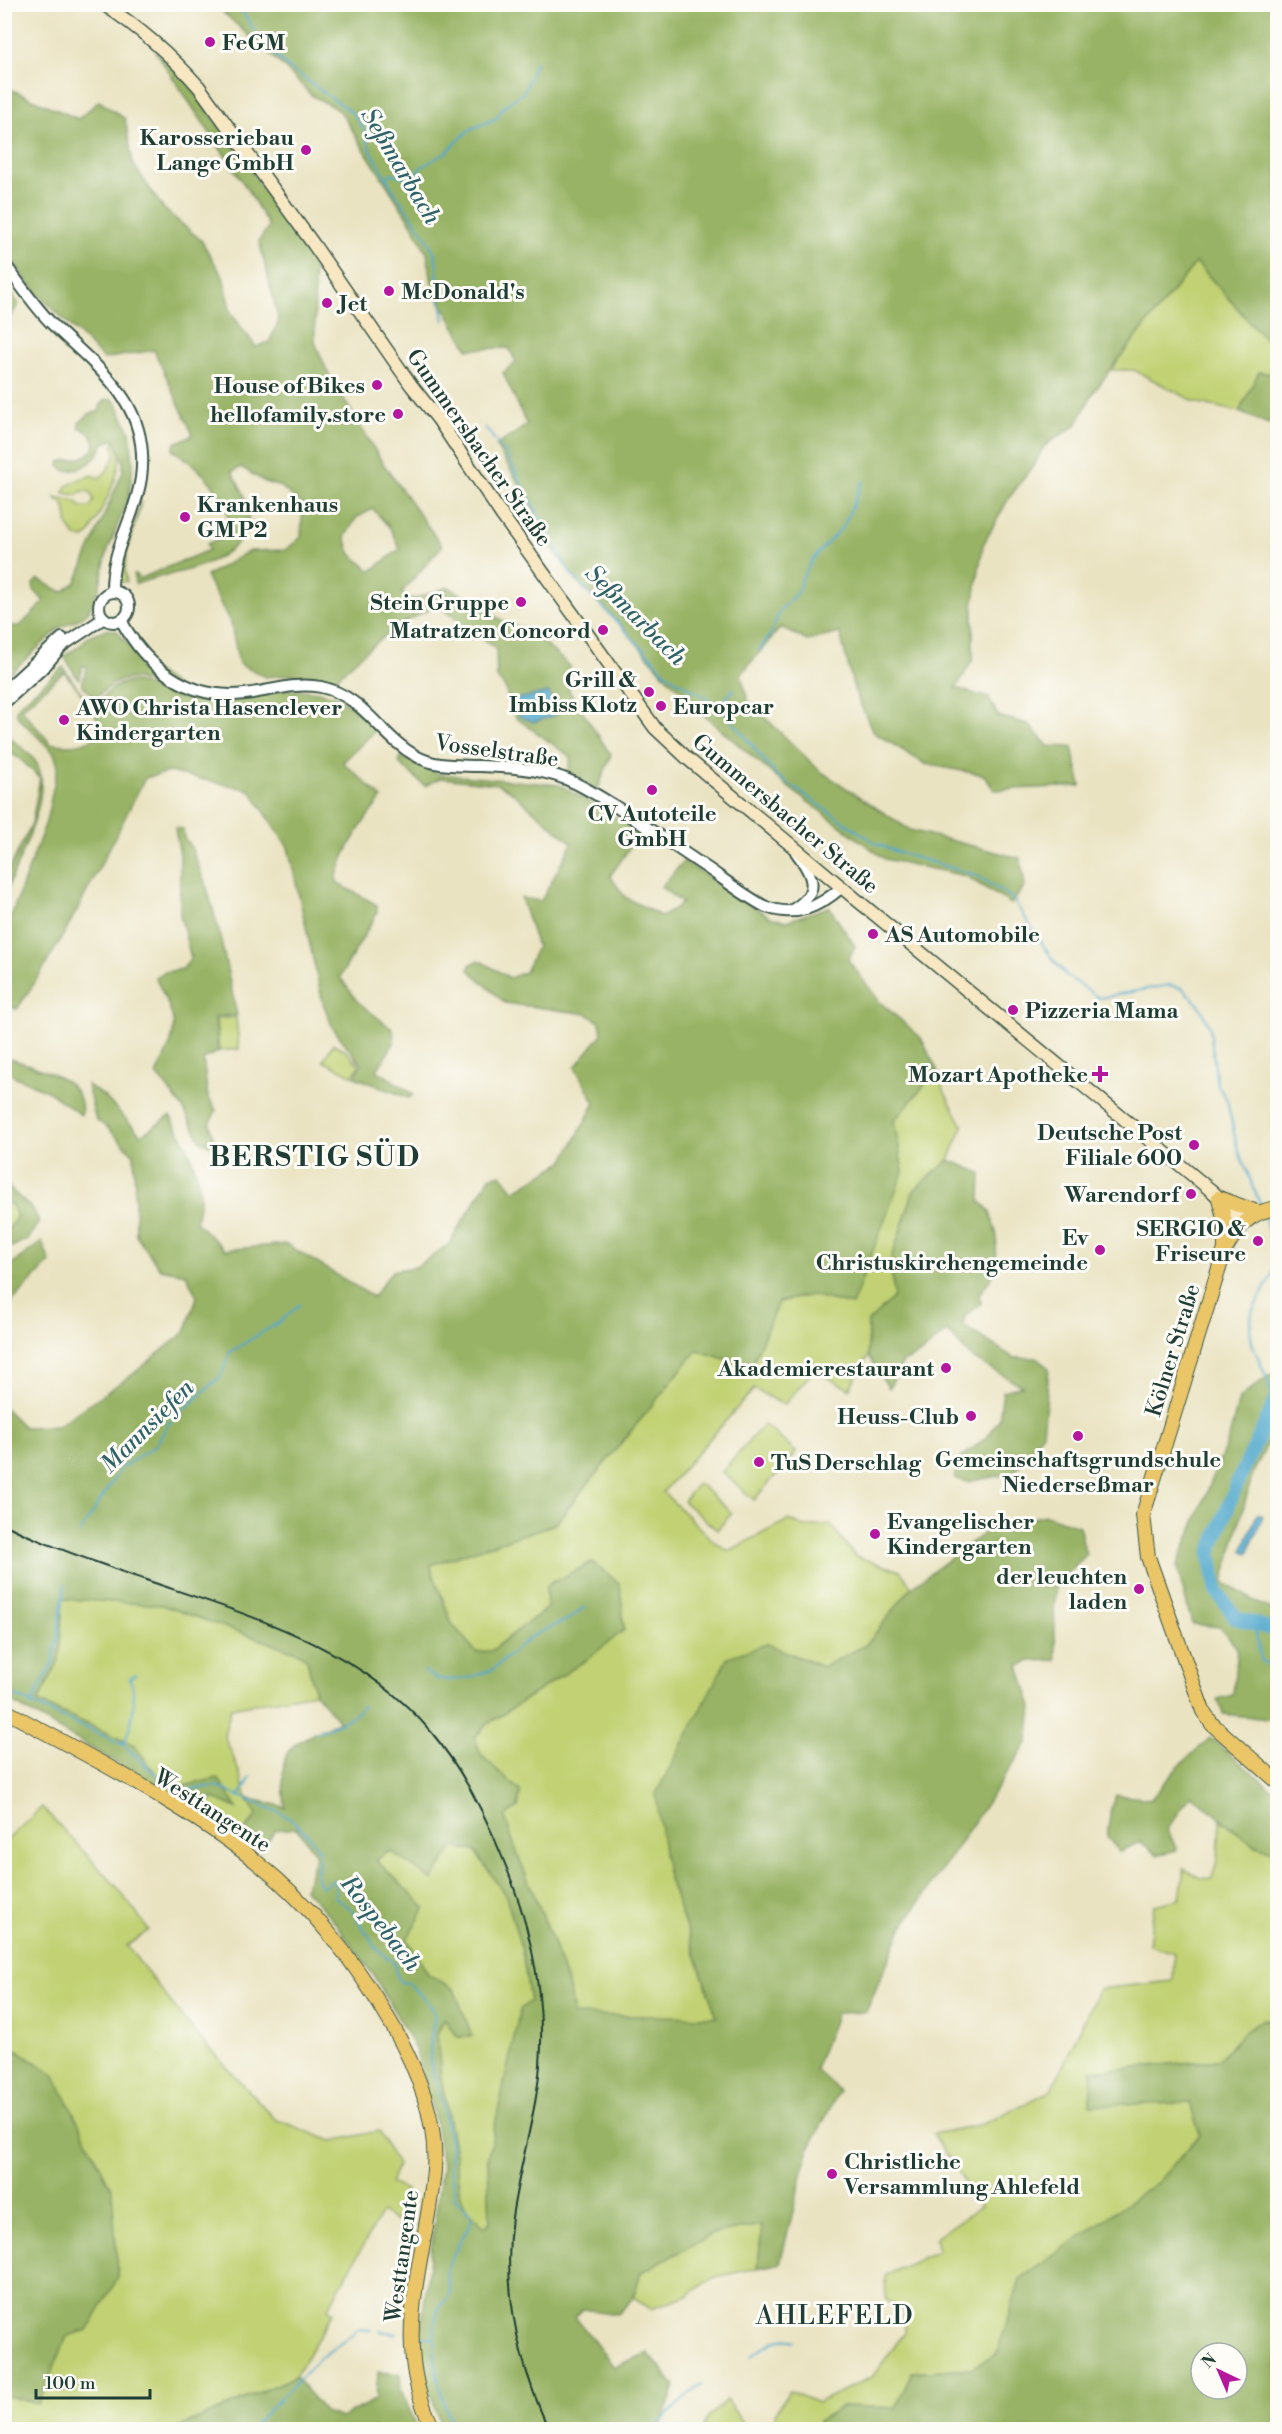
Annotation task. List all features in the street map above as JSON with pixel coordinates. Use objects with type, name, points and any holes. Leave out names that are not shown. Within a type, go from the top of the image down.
[{"type":"main road","name":"Gummersbacher Straße","points":[[104,4],[148,36],[180,65],[222,119],[406,379],[438,419],[501,514],[643,713],[666,740],[1219,1198],[1244,1223]]},
{"type":"main road","points":[[1219,1198],[1265,1210]]},
{"type":"main road","points":[[1219,1198],[1226,1222],[1224,1252]]},
{"type":"main road","name":"Kölner Straße","points":[[1265,1210],[1244,1223],[1224,1252],[1143,1515],[1148,1557],[1203,1711],[1212,1724],[1278,1782]]},
{"type":"main road","name":"Westtangente","points":[[4,1710],[184,1812],[227,1839],[261,1865],[308,1909],[336,1941],[370,1987],[409,2054],[425,2100],[433,2138],[434,2167],[430,2206],[412,2306],[410,2347],[423,2404],[434,2430]]},
{"type":"street","points":[[4,263],[36,306],[115,384],[134,420],[142,446],[141,477],[134,506],[115,558],[112,592]]},
{"type":"street","points":[[112,592],[122,594],[128,600],[128,612],[121,620],[112,622],[102,615],[99,605],[103,598],[112,592]]},
{"type":"street","points":[[4,691],[60,640],[102,615]]},
{"type":"street","points":[[4,703],[45,666],[62,646],[102,615]]},
{"type":"street","name":"Vosselstraße","points":[[121,620],[145,656],[165,674],[188,686],[208,693],[228,695],[291,686],[313,686],[334,691],[358,704],[416,756],[438,764],[543,772],[565,778],[640,822],[760,904],[789,912]]},
{"type":"street","points":[[787,842],[809,870],[812,880],[809,896],[789,912]]},
{"type":"street","points":[[789,912],[813,907],[842,887]]},
{"type":"green space","points":[[215,5],[1277,5],[1277,336],[1273,333],[1264,338],[1196,262],[1093,393],[1076,425],[1044,446],[1036,462],[1009,498],[983,545],[973,606],[973,659],[956,688],[989,698],[998,716],[1028,724],[1048,746],[1072,747],[1081,786],[994,790],[984,775],[925,764],[873,732],[854,689],[840,633],[807,641],[781,627],[741,674],[748,701],[820,771],[910,830],[1020,858],[1025,886],[1011,904],[966,876],[885,859],[784,784],[704,715],[689,696],[668,679],[616,620],[577,582],[546,539],[529,500],[496,446],[527,425],[503,373],[516,362],[509,348],[468,349],[433,289],[427,253],[411,223],[340,111],[311,95],[286,69]]},
{"type":"green space","points":[[155,51],[183,76],[314,258],[315,342],[328,373],[382,462],[442,546],[401,593],[413,599],[449,587],[509,625],[526,628],[570,666],[569,691],[611,755],[597,791],[568,771],[571,757],[516,718],[506,689],[497,678],[496,648],[438,606],[396,628],[358,658],[334,681],[326,678],[290,675],[265,677],[239,664],[231,624],[206,576],[249,551],[286,550],[301,537],[303,505],[281,487],[265,482],[241,467],[232,472],[245,496],[249,510],[247,526],[231,549],[204,564],[135,584],[134,574],[139,579],[209,550],[207,544],[225,536],[228,523],[227,511],[214,486],[193,465],[173,450],[175,443],[193,435],[154,350],[104,359],[34,290],[5,250],[5,87],[78,119],[99,101],[125,119],[133,164],[163,208],[201,240],[223,277],[231,313],[256,347],[269,342],[279,321],[259,241],[269,226],[248,190]],"holes":[[[373,509],[390,528],[400,549],[371,571],[350,553],[345,537],[356,518]]]},
{"type":"green space","points":[[1196,262],[1264,338],[1273,333],[1277,336],[1277,375],[1259,372],[1239,412],[1195,402],[1134,370],[1110,370]]},
{"type":"green space","points":[[5,286],[19,304],[5,324]]},
{"type":"green space","points":[[1259,372],[1277,375],[1277,416],[1269,424],[1239,412]]},
{"type":"green space","points":[[112,399],[130,432],[133,464],[129,497],[107,552],[99,589],[88,612],[61,627],[5,678],[5,624],[20,626],[43,603],[34,590],[33,584],[38,579],[62,592],[76,582],[123,471],[123,461],[115,439],[104,443],[94,459],[79,469],[66,471],[59,466],[60,462],[81,458],[92,450],[95,442],[90,434],[79,427],[79,423],[89,414],[100,411],[100,406],[105,400]]},
{"type":"green space","points":[[115,439],[120,459],[112,487],[89,535],[84,538],[76,537],[68,526],[65,506],[55,498],[76,501],[81,507],[90,507],[94,500],[90,492],[83,491],[77,495],[64,493],[65,489],[75,481],[92,475],[99,478],[106,472],[116,455],[113,445]]},
{"type":"green space","points":[[141,501],[125,562],[127,582],[120,582],[117,579],[119,565]]},
{"type":"green space","points":[[107,629],[117,631],[145,664],[175,685],[173,691],[132,679],[115,683],[95,699],[82,684],[87,666],[82,666],[78,679],[64,656],[90,635]]},
{"type":"green space","points":[[63,667],[77,687],[64,672],[21,709],[51,744],[79,744],[91,740],[104,731],[92,710],[98,708],[110,690],[129,682],[141,683],[179,697],[204,701],[210,698],[274,691],[307,690],[342,700],[367,720],[376,730],[343,762],[382,798],[354,836],[336,879],[339,884],[377,905],[377,913],[340,977],[357,1001],[393,1030],[394,1043],[377,1070],[413,1094],[409,1098],[355,1077],[361,1064],[333,1028],[323,1003],[288,847],[250,790],[169,772],[145,778],[85,896],[35,982],[17,1009],[5,1005],[4,935],[46,822],[58,766],[54,753],[18,717],[16,711],[20,704]]},
{"type":"green space","points":[[5,734],[32,757],[38,766],[41,779],[37,812],[5,894],[5,874],[32,823],[40,778],[19,758],[5,750]]},
{"type":"green space","points":[[401,757],[439,774],[560,785],[641,832],[610,876],[625,897],[662,917],[682,903],[661,887],[684,861],[770,917],[786,921],[829,907],[855,946],[848,960],[880,1002],[921,1038],[937,1070],[894,1121],[903,1172],[852,1305],[811,1295],[778,1302],[751,1367],[697,1350],[555,1524],[430,1565],[452,1624],[476,1652],[491,1651],[547,1608],[546,1586],[592,1562],[620,1584],[624,1630],[586,1660],[489,1723],[475,1737],[481,1755],[520,1791],[518,1807],[505,1817],[555,1947],[569,1990],[573,2015],[717,2017],[667,1873],[656,1794],[728,1657],[767,1644],[823,1667],[866,1645],[912,1587],[991,1528],[1046,1515],[1079,1526],[1086,1555],[1056,1584],[1054,1609],[1056,1660],[1030,1661],[1019,1666],[1032,1707],[1028,1742],[902,1928],[866,2012],[837,2013],[815,2069],[839,2091],[808,2151],[780,2263],[758,2268],[762,2225],[713,2234],[641,2272],[633,2298],[618,2314],[583,2309],[575,2317],[614,2367],[648,2353],[675,2386],[660,2429],[444,2429],[441,2424],[427,2384],[420,2337],[442,2165],[434,2116],[416,2051],[374,1976],[335,1922],[305,1889],[316,1855],[297,1828],[275,1830],[261,1851],[241,1835],[257,1815],[247,1798],[285,1807],[283,1770],[290,1750],[307,1737],[339,1721],[315,1693],[307,1659],[299,1653],[162,1605],[63,1599],[59,1660],[38,1702],[134,1745],[159,1778],[180,1787],[218,1778],[237,1808],[214,1798],[195,1808],[5,1698],[4,1407],[24,1427],[57,1426],[133,1374],[185,1332],[197,1297],[186,1274],[160,1269],[136,1235],[134,1155],[108,1128],[96,1120],[87,1085],[104,1096],[141,1135],[170,1116],[186,1145],[197,1176],[200,1198],[196,1222],[225,1250],[286,1244],[373,1297],[392,1271],[416,1267],[449,1244],[490,1177],[501,1174],[514,1191],[563,1162],[595,1103],[575,1067],[602,1034],[600,1022],[587,1014],[505,1003],[469,970],[470,965],[479,960],[510,978],[525,972],[537,947],[521,898],[541,901],[572,843],[509,790],[497,784],[440,778],[425,786],[399,761]],"holes":[[[453,1847],[475,1851],[506,1896],[522,1951],[530,2001],[520,2010],[488,2157],[490,2222],[483,2227],[464,2205],[459,2189],[441,2078],[437,2034],[444,2019],[458,2037],[472,2036],[454,1989],[429,1975],[407,1939],[425,1908],[376,1860],[390,1851],[432,1880]]]},
{"type":"green space","points":[[175,828],[183,829],[184,838],[190,845],[207,888],[237,1015],[215,1017],[218,1052],[203,1059],[208,1097],[216,1110],[210,1124],[214,1140],[210,1146],[200,1140],[183,1108],[156,1074],[170,1046],[174,1026],[168,1005],[155,977],[165,972],[183,969],[191,958],[180,915],[180,855]]},
{"type":"green space","points":[[236,1017],[239,1049],[219,1051],[216,1019]]},
{"type":"green space","points":[[333,1044],[344,1049],[359,1065],[353,1076],[323,1061]]},
{"type":"green space","points":[[5,1057],[56,1075],[67,1083],[76,1091],[81,1102],[81,1115],[49,1092],[5,1072]]},
{"type":"green space","points":[[937,1070],[945,1093],[963,1126],[949,1160],[914,1190],[891,1259],[894,1297],[868,1322],[868,1356],[849,1389],[814,1370],[784,1405],[754,1389],[663,1492],[714,1542],[729,1551],[788,1520],[807,1527],[830,1524],[855,1556],[900,1571],[912,1587],[866,1645],[823,1667],[767,1644],[667,1873],[717,2018],[573,2016],[569,1990],[555,1947],[505,1817],[518,1807],[520,1791],[480,1755],[475,1737],[489,1723],[586,1660],[624,1630],[620,1584],[592,1562],[546,1586],[547,1608],[491,1651],[475,1652],[452,1624],[430,1565],[555,1524],[697,1350],[751,1367],[778,1302],[811,1295],[903,1172],[894,1121]]},
{"type":"green space","points":[[949,1160],[981,1173],[980,1201],[990,1212],[997,1236],[995,1272],[979,1295],[981,1304],[965,1316],[963,1326],[1014,1358],[1036,1358],[1049,1368],[1043,1433],[1014,1473],[967,1482],[955,1478],[957,1461],[988,1436],[999,1420],[1003,1391],[1022,1386],[972,1358],[947,1331],[921,1353],[903,1362],[889,1388],[868,1356],[868,1322],[894,1297],[891,1259],[914,1190]]},
{"type":"green space","points":[[5,1184],[34,1211],[39,1222],[28,1239],[5,1250],[5,1234],[17,1217],[13,1206],[5,1201]]},
{"type":"green space","points":[[5,1201],[13,1206],[17,1217],[5,1234]]},
{"type":"green space","points":[[42,1242],[50,1262],[5,1309],[5,1266],[13,1263]]},
{"type":"green space","points":[[1277,1374],[1277,1424],[1253,1473],[1223,1582],[1259,1604],[1277,1611],[1277,1720],[1223,1714],[1218,1699],[1233,1695],[1237,1648],[1220,1627],[1192,1624],[1177,1566],[1229,1438],[1239,1399],[1268,1376]]},
{"type":"green space","name":"TuS Derschlag","points":[[764,1424],[796,1452],[754,1500],[722,1472]]},
{"type":"green space","name":"TuS Derschlag","points":[[698,1483],[732,1513],[717,1530],[683,1501]]},
{"type":"green space","points":[[63,1598],[162,1605],[299,1653],[307,1659],[315,1693],[231,1708],[224,1735],[247,1798],[257,1815],[241,1835],[216,1817],[195,1808],[214,1798],[236,1808],[218,1778],[180,1787],[159,1778],[134,1745],[38,1702],[59,1660]]},
{"type":"green space","points":[[1210,1738],[1277,1793],[1277,1852],[1256,1846],[1191,1795],[1167,1829],[1177,1850],[1157,1855],[1141,1842],[1119,1851],[1107,1837],[1111,1807],[1116,1795],[1151,1799],[1177,1768]]},
{"type":"green space","points":[[42,1807],[116,1886],[149,1930],[127,1946],[193,2031],[275,2119],[332,2141],[379,2131],[397,2165],[390,2183],[406,2190],[397,2222],[382,2212],[328,2308],[333,2312],[295,2377],[176,2429],[5,2429],[4,2395],[38,2404],[67,2336],[54,2074],[5,2043],[5,1842]]},
{"type":"green space","points":[[1220,1820],[1256,1846],[1277,1852],[1277,2024],[1263,2019],[1243,2033],[1219,2060],[1092,2071],[1090,2104],[1191,2103],[1200,2135],[1158,2182],[1021,2279],[997,2354],[973,2368],[912,2372],[896,2408],[842,2406],[819,2421],[818,2429],[781,2429],[775,2414],[789,2391],[817,2403],[872,2377],[905,2332],[904,2311],[886,2300],[885,2276],[938,2250],[935,2238],[981,2206],[933,2134],[983,2124],[1051,2091],[1099,1989],[1173,1981],[1174,1953],[1149,1945],[1154,1905],[1180,1899],[1184,1869],[1201,1878],[1212,1879],[1218,1857]]},
{"type":"green space","points":[[453,1847],[475,1851],[506,1896],[522,1951],[530,2002],[488,2157],[490,2222],[483,2227],[464,2205],[459,2189],[441,2078],[437,2034],[444,2019],[458,2037],[472,2036],[454,1989],[429,1975],[407,1939],[376,1859],[390,1851]]},
{"type":"green space","points":[[1263,2019],[1278,2024],[1277,2429],[818,2429],[819,2421],[842,2406],[896,2408],[912,2372],[972,2368],[997,2354],[1020,2279],[1158,2182],[1200,2135],[1190,2103],[1090,2105],[1092,2071],[1219,2060],[1243,2033]]},
{"type":"green space","points":[[5,2043],[54,2074],[112,2190],[118,2277],[88,2330],[67,2336],[38,2404],[5,2395]]},
{"type":"green space","points":[[762,2225],[758,2268],[715,2277],[687,2296],[651,2309],[633,2298],[641,2272],[713,2234]]},
{"type":"green space","points":[[378,2372],[400,2374],[401,2390],[418,2429],[176,2429],[295,2377],[325,2412],[341,2418],[376,2399]]},
{"type":"green space","points":[[726,2400],[748,2429],[703,2429],[708,2418]]},
{"type":"water","points":[[549,692],[557,715],[534,722],[520,717],[513,700]]},
{"type":"water","points":[[1257,1514],[1263,1516],[1248,1553],[1242,1551]]},
{"type":"waterway","name":"Seßmarbach","points":[[234,4],[244,14],[261,41],[288,67],[353,113],[363,128],[370,149],[435,254],[444,321]]},
{"type":"waterway","points":[[387,177],[392,173],[408,179],[415,176],[420,168],[447,152],[469,130],[497,118],[503,107],[524,92],[535,62]]},
{"type":"waterway","name":"Seßmarbach","points":[[485,427],[507,456],[570,573],[668,675],[721,707],[776,775],[877,844],[976,875],[1012,898],[1051,957],[1066,975],[1099,998],[1169,985],[1182,988],[1199,1005],[1210,1028],[1217,1084],[1227,1100],[1237,1147],[1261,1206]]},
{"type":"waterway","points":[[759,650],[771,634],[779,612],[799,590],[801,580],[813,559],[844,525],[863,481]]},
{"type":"waterway","points":[[719,706],[734,689]]},
{"type":"waterway","name":"Seßmarbach","points":[[1265,1218],[1275,1260],[1273,1273],[1252,1312],[1250,1329],[1252,1343],[1274,1403]]},
{"type":"waterway","name":"Mannsiefen","points":[[80,1533],[121,1468],[156,1445],[168,1424],[221,1376],[230,1352],[281,1321],[299,1305]]},
{"type":"waterway","points":[[1278,1396],[1239,1479],[1210,1553],[1217,1592],[1236,1618],[1278,1631]]},
{"type":"waterway","name":"Mannsiefen","points":[[31,1705],[54,1660],[65,1583]]},
{"type":"waterway","points":[[424,1671],[435,1678],[448,1680],[469,1678],[492,1670],[532,1636],[571,1618],[585,1607]]},
{"type":"waterway","points":[[1254,1624],[1261,1660],[1278,1673]]},
{"type":"waterway","points":[[124,1744],[133,1711],[134,1695],[130,1678],[136,1675]]},
{"type":"waterway","name":"Rospebach","points":[[4,1691],[124,1745],[162,1780],[182,1791],[215,1786],[281,1813],[296,1823],[310,1837],[320,1853],[318,1883],[323,1887],[333,1880],[336,1884],[335,1897],[350,1908],[378,1950],[394,1963],[396,1974],[401,1982],[408,1983],[433,2009],[435,2016],[430,2062],[440,2094],[451,2145],[450,2168],[456,2200],[471,2213],[472,2220],[449,2264],[447,2279],[450,2293],[438,2309],[435,2326],[435,2356],[440,2388],[456,2430]]},
{"type":"waterway","points":[[316,1733],[350,1718],[363,1706]]},
{"type":"waterway","points":[[239,1797],[251,1777]]},
{"type":"waterway","points":[[249,2430],[321,2357],[354,2334],[357,2329],[371,2330]]},
{"type":"waterway","points":[[380,2331],[398,2334]]},
{"type":"waterway","points":[[418,2336],[433,2338]]},
{"type":"waterway","points":[[751,2356],[777,2341],[795,2341]]},
{"type":"waterway","points":[[653,2430],[685,2397],[702,2384]]},
{"type":"railway","points":[[4,1524],[63,1550],[290,1632],[329,1651],[367,1674],[401,1701],[432,1733],[463,1777],[489,1826],[514,1888],[524,1917],[537,1976],[540,2006],[540,2066],[512,2217],[509,2272],[515,2326],[521,2352],[549,2430]]},
{"type":"place","name":"FeGM","points":[[210,42]]},
{"type":"place","name":"Karosseriebau Lange GmbH","points":[[306,150]]},
{"type":"place","name":"McDonald's","points":[[389,291]]},
{"type":"place","name":"Jet","points":[[327,303]]},
{"type":"place","name":"House of Bikes","points":[[377,385]]},
{"type":"place","name":"hellofamily.store","points":[[398,414]]},
{"type":"place","name":"Krankenhaus GM P2","points":[[185,517]]},
{"type":"place","name":"Stein Gruppe","points":[[521,602]]},
{"type":"place","name":"Matratzen Concord","points":[[603,630]]},
{"type":"place","name":"Grill & Imbiss Klotz","points":[[649,692]]},
{"type":"place","name":"Europcar","points":[[661,706]]},
{"type":"place","name":"AWO Christa Hasenclever Kindergarten","points":[[64,720]]},
{"type":"place","name":"CV Autoteile GmbH","points":[[652,790]]},
{"type":"place","name":"AS Automobile","points":[[873,934]]},
{"type":"place","name":"Pizzeria Mama","points":[[1013,1010]]},
{"type":"place","name":"Mozart Apotheke","points":[[1100,1074]]},
{"type":"place","name":"Deutsche Post Filiale 600","points":[[1194,1145]]},
{"type":"place","name":"Warendorf","points":[[1191,1194]]},
{"type":"place","name":"SERGIO & Friseure","points":[[1258,1241]]},
{"type":"place","name":"Ev Christuskirchengemeinde","points":[[1100,1250]]},
{"type":"place","name":"Akademierestaurant","points":[[946,1368]]},
{"type":"place","name":"Heuss-Club","points":[[971,1416]]},
{"type":"place","name":"Gemeinschaftsgrundschule Niederseßmar","points":[[1078,1436]]},
{"type":"place","name":"TuS Derschlag","points":[[759,1462]]},
{"type":"place","name":"Evangelischer Kindergarten","points":[[875,1534]]},
{"type":"place","name":"der leuchten laden","points":[[1139,1589]]},
{"type":"place","name":"Christliche Versammlung Ahlefeld","points":[[832,2174]]},
{"type":"district","name":"BERSTIG SÜD","points":[[315,1156]]},
{"type":"district","name":"AHLEFELD","points":[[835,2315]]}]
